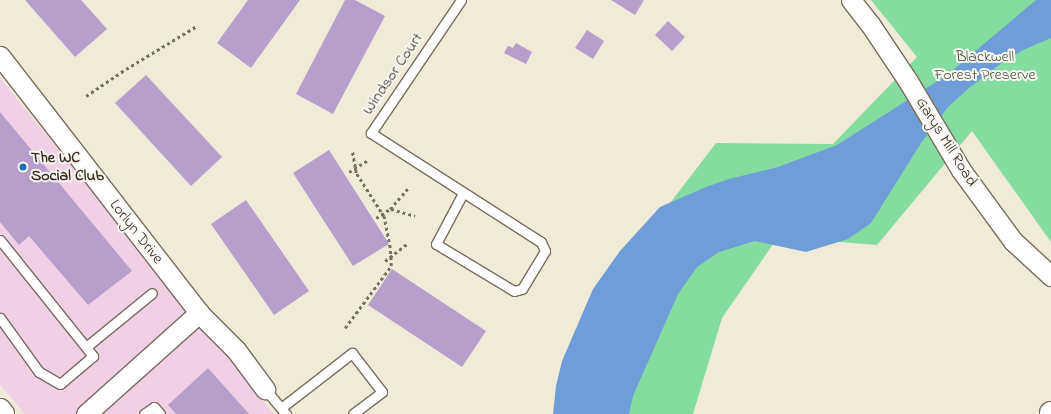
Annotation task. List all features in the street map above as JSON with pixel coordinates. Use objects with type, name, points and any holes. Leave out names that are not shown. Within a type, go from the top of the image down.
[{"type":"main road","points":[[0,410],[3,414]]},
{"type":"street","name":"Garys Mill Road","points":[[851,0],[870,24],[908,81],[961,170],[1013,241],[1051,276]]},
{"type":"street","name":"Lorlyn Drive","points":[[0,56],[199,314],[236,350],[265,389]]},
{"type":"street","points":[[86,414],[199,314]]},
{"type":"lane","name":"Windsor Court","points":[[461,0],[371,133],[541,242],[545,251],[522,289],[514,291],[436,244],[463,193]]},
{"type":"lane","points":[[0,240],[4,252],[94,356],[60,384],[39,372],[0,318]]},
{"type":"lane","points":[[86,347],[152,293]]},
{"type":"lane","points":[[265,389],[283,411],[352,353],[382,392],[353,414]]},
{"type":"lane","points":[[144,414],[154,407],[160,414]]},
{"type":"path","points":[[86,96],[126,69],[195,27]]},
{"type":"path","points":[[345,328],[391,266],[390,248],[384,217],[356,173],[352,150]]},
{"type":"path","points":[[349,172],[368,160]]},
{"type":"path","points":[[376,218],[390,209],[409,187]]},
{"type":"path","points":[[390,209],[415,216]]},
{"type":"path","points":[[385,261],[407,244]]},
{"type":"shaded area","points":[[0,78],[274,414],[25,414],[0,385]]},
{"type":"green space","name":"Blackwell Forest Preserve","points":[[871,0],[1051,0],[1051,242],[972,131],[877,245],[778,237],[722,318],[693,414],[574,414],[638,245],[716,143],[833,144],[917,57]]},
{"type":"water","points":[[1036,0],[1051,0],[1051,38],[1023,50],[1003,62],[969,88],[948,107],[921,143],[871,223],[848,239],[806,252],[755,241],[719,252],[697,267],[678,294],[633,396],[629,414],[553,414],[556,386],[562,361],[593,289],[620,251],[660,207],[706,187],[729,179],[778,167],[837,145],[947,75]]},
{"type":"building","points":[[25,0],[81,0],[107,29],[75,57]]},
{"type":"building","points":[[248,0],[300,0],[251,68],[217,43]]},
{"type":"building","points":[[345,0],[355,0],[385,16],[333,114],[296,94]]},
{"type":"building","points":[[611,0],[644,0],[635,15]]},
{"type":"building","points":[[668,21],[685,37],[672,51],[655,35]]},
{"type":"building","points":[[587,30],[604,41],[593,59],[575,48]]},
{"type":"building","points":[[516,43],[532,52],[526,64],[504,53],[508,46],[513,48]]},
{"type":"building","points":[[146,75],[222,157],[191,186],[115,103]]},
{"type":"building","name":"The WC Social Club","points":[[0,112],[132,271],[88,305],[29,236],[19,245],[0,222]]},
{"type":"building","points":[[329,150],[389,244],[353,266],[293,173]]},
{"type":"building","points":[[246,200],[309,291],[274,315],[211,224]]},
{"type":"building","points":[[392,269],[486,331],[462,367],[368,305]]},
{"type":"building","points":[[208,368],[249,414],[176,414],[168,405]]},
{"type":"place","name":"The WC Social Club","points":[[23,167]]}]
